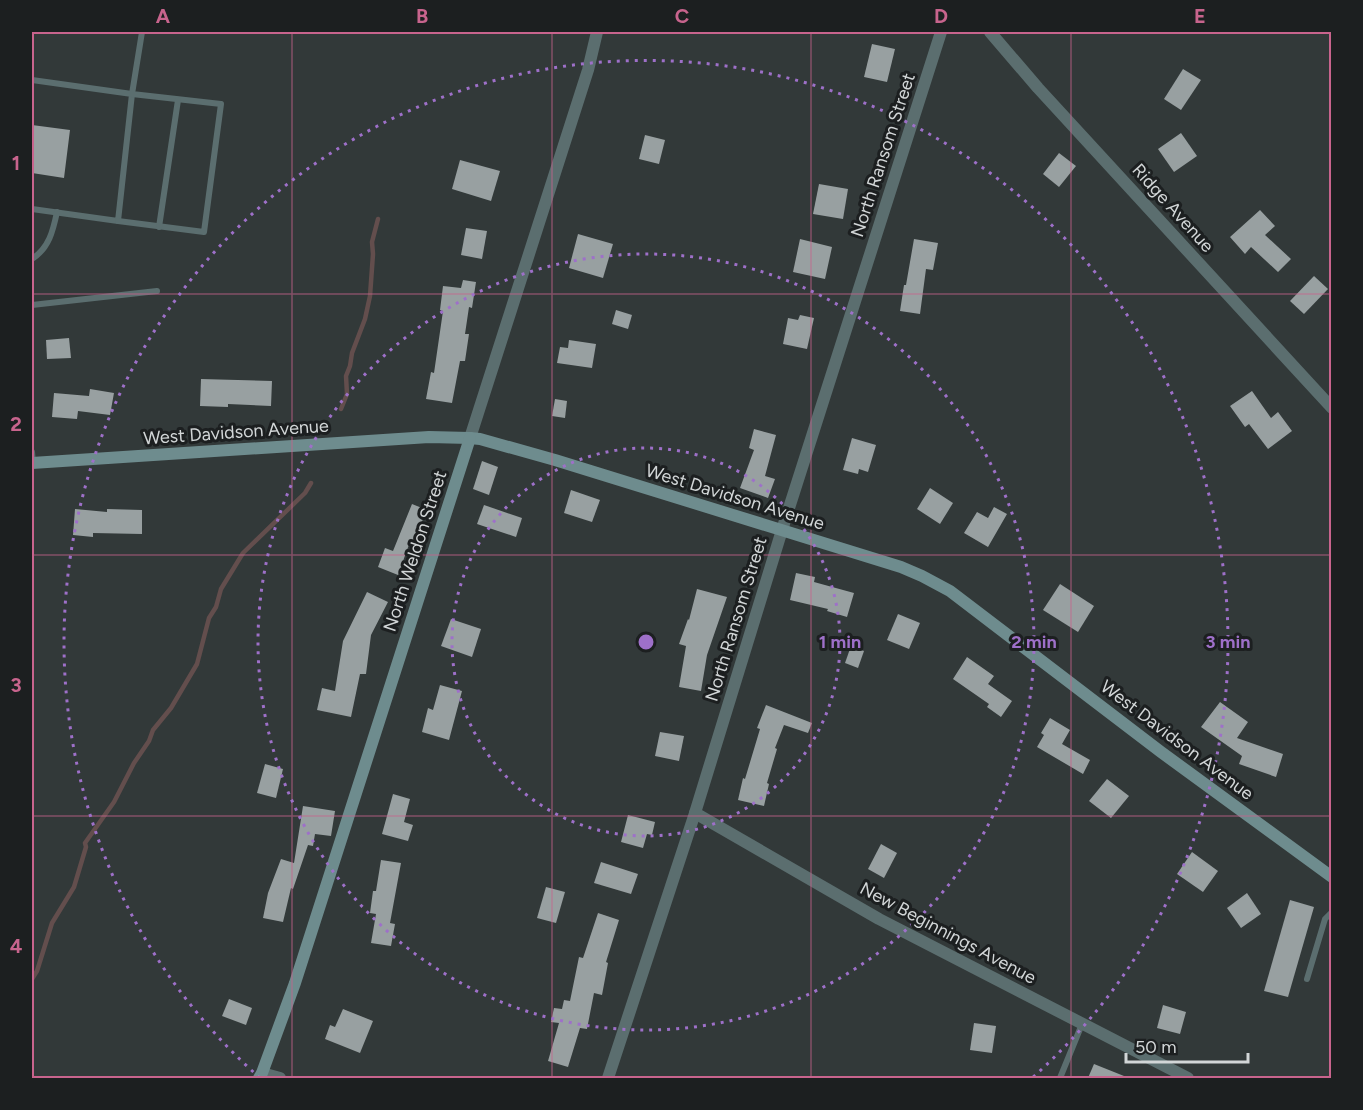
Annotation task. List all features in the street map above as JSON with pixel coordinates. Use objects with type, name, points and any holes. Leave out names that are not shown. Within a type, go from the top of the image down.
[{"type":"street","name":"North Weldon Street","points":[[261,1076],[299,971],[588,70],[597,32]]},
{"type":"street","name":"North Ransom Street","points":[[608,1078],[695,813],[782,530],[941,32]]},
{"type":"street","name":"Ridge Avenue","points":[[990,32],[1038,88],[1332,408]]},
{"type":"street","name":"West Davidson Avenue","points":[[32,459],[429,437],[480,439],[901,567],[950,591],[1161,752],[1332,877]]},
{"type":"street","name":"New Beginnings Avenue","points":[[695,813],[879,919],[1188,1078]]},
{"type":"street","points":[[261,1076],[280,1078]]},
{"type":"lane","points":[[118,221],[132,94],[142,32]]},
{"type":"lane","points":[[32,80],[220,104],[204,232],[32,209]]},
{"type":"lane","points":[[159,227],[178,100]]},
{"type":"lane","points":[[32,259],[49,241],[57,212]]},
{"type":"lane","points":[[32,305],[157,291]]},
{"type":"lane","points":[[1307,979],[1325,919],[1332,912]]},
{"type":"lane","points":[[1060,1078],[1082,1024]]},
{"type":"building","points":[[872,44],[895,49],[887,82],[864,77]]},
{"type":"building","points":[[1183,69],[1201,80],[1181,110],[1164,99]]},
{"type":"building","points":[[32,125],[70,130],[64,178],[32,173]]},
{"type":"building","points":[[1181,133],[1197,156],[1174,172],[1158,149]]},
{"type":"building","points":[[645,135],[665,140],[659,164],[639,159]]},
{"type":"building","points":[[1059,153],[1076,166],[1059,187],[1043,174]]},
{"type":"building","points":[[460,160],[500,171],[491,201],[452,189]]},
{"type":"building","points":[[819,184],[848,189],[843,219],[813,214]]},
{"type":"building","points":[[1260,210],[1275,226],[1265,235],[1291,259],[1278,272],[1251,247],[1245,254],[1230,237]]},
{"type":"building","points":[[466,228],[487,231],[482,259],[461,255]]},
{"type":"building","points":[[578,234],[613,244],[603,278],[569,268]]},
{"type":"building","points":[[800,239],[832,247],[825,279],[793,272]]},
{"type":"building","points":[[914,239],[938,243],[933,270],[926,269],[920,314],[900,311]]},
{"type":"building","points":[[1314,276],[1328,289],[1304,314],[1290,301]]},
{"type":"building","points":[[463,280],[476,282],[465,334],[469,334],[465,361],[460,361],[452,403],[426,399],[431,372],[434,373],[443,311],[440,310],[443,286],[461,288]]},
{"type":"building","points":[[616,310],[632,315],[628,329],[612,324]]},
{"type":"building","points":[[800,315],[814,318],[807,349],[783,344],[788,318],[798,320]]},
{"type":"building","points":[[69,338],[71,358],[47,359],[46,340]]},
{"type":"building","points":[[569,340],[596,344],[592,368],[557,363],[560,347],[568,348]]},
{"type":"building","points":[[201,379],[272,381],[271,406],[228,404],[228,407],[200,406]]},
{"type":"building","points":[[90,389],[114,393],[110,415],[78,411],[77,419],[52,417],[54,393],[89,396]]},
{"type":"building","points":[[1252,391],[1271,418],[1278,412],[1292,431],[1268,449],[1249,424],[1245,427],[1230,406]]},
{"type":"building","points":[[555,399],[567,401],[565,418],[552,416]]},
{"type":"building","points":[[754,429],[776,435],[765,476],[775,479],[768,498],[740,488],[754,450],[749,448]]},
{"type":"building","points":[[852,438],[876,445],[868,472],[859,469],[858,474],[843,470]]},
{"type":"building","points":[[482,461],[498,467],[489,495],[473,489]]},
{"type":"building","points":[[930,488],[953,503],[940,524],[917,509]]},
{"type":"building","points":[[571,490],[600,500],[592,522],[564,513]]},
{"type":"building","points":[[412,504],[427,510],[414,540],[411,539],[398,575],[378,567],[385,548],[393,551]]},
{"type":"building","points":[[484,505],[522,518],[516,537],[477,524]]},
{"type":"building","points":[[994,507],[1007,514],[988,547],[964,533],[977,512],[988,518]]},
{"type":"building","points":[[75,509],[107,512],[107,509],[142,510],[142,534],[93,533],[93,537],[73,535]]},
{"type":"building","points":[[796,573],[815,577],[814,582],[854,593],[847,617],[827,611],[828,609],[790,600]]},
{"type":"building","points":[[1060,584],[1094,606],[1078,632],[1043,610]]},
{"type":"building","points":[[697,589],[727,597],[707,655],[701,691],[679,687],[686,646],[679,644],[689,620]]},
{"type":"building","points":[[367,592],[388,602],[371,635],[366,674],[360,674],[351,717],[317,710],[322,688],[335,691],[343,641]]},
{"type":"building","points":[[898,614],[920,623],[909,649],[887,640]]},
{"type":"building","points":[[451,619],[481,629],[472,657],[441,646]]},
{"type":"building","points":[[851,646],[864,651],[858,668],[845,663]]},
{"type":"building","points":[[967,657],[994,676],[988,684],[1012,701],[1001,717],[987,707],[989,704],[953,679]]},
{"type":"building","points":[[440,685],[462,691],[449,740],[422,732],[428,708],[433,710]]},
{"type":"building","points":[[1220,702],[1248,722],[1237,738],[1283,754],[1276,777],[1239,764],[1242,756],[1201,727]]},
{"type":"building","points":[[766,705],[812,723],[808,733],[784,725],[775,748],[777,749],[767,783],[769,784],[764,806],[738,800],[760,729],[757,728]]},
{"type":"building","points":[[1050,718],[1070,730],[1062,744],[1090,760],[1083,774],[1037,747],[1044,735],[1041,733]]},
{"type":"building","points":[[660,732],[684,736],[679,761],[655,756]]},
{"type":"building","points":[[265,764],[283,769],[276,798],[257,793]]},
{"type":"building","points":[[1107,779],[1129,796],[1111,818],[1089,801]]},
{"type":"building","points":[[393,794],[410,799],[404,822],[413,825],[408,841],[382,834]]},
{"type":"building","points":[[303,806],[335,811],[331,836],[315,834],[313,846],[308,845],[293,889],[291,888],[283,922],[263,918],[268,893],[281,859],[294,863]]},
{"type":"building","points":[[628,815],[655,822],[652,835],[647,834],[643,848],[621,842]]},
{"type":"building","points":[[881,844],[897,853],[884,878],[868,869]]},
{"type":"building","points":[[1192,852],[1218,871],[1203,892],[1177,874]]},
{"type":"building","points":[[381,860],[401,863],[390,923],[395,924],[391,946],[371,943],[376,914],[370,913]]},
{"type":"building","points":[[601,862],[638,874],[631,894],[594,883]]},
{"type":"building","points":[[546,887],[565,892],[556,923],[537,918]]},
{"type":"building","points":[[1247,893],[1261,914],[1241,928],[1227,908]]},
{"type":"building","points":[[1290,900],[1314,907],[1288,997],[1264,991]]},
{"type":"building","points":[[598,913],[619,920],[606,962],[608,963],[602,995],[594,993],[587,1029],[580,1028],[568,1067],[548,1061],[559,1023],[551,1022],[554,1008],[562,1009],[564,1000],[570,1001],[579,957],[583,958]]},
{"type":"building","points":[[229,999],[252,1008],[246,1025],[222,1016]]},
{"type":"building","points":[[1163,1005],[1186,1012],[1180,1034],[1157,1028]]},
{"type":"building","points":[[343,1009],[373,1021],[360,1053],[325,1039],[330,1025],[335,1027]]},
{"type":"building","points":[[974,1023],[996,1026],[992,1053],[970,1050]]},
{"type":"building","points":[[1094,1064],[1129,1078],[1088,1078]]},
{"type":"waterway","points":[[341,409],[347,394],[346,376],[365,319],[370,296],[372,242],[378,219]]},
{"type":"waterway","points":[[32,979],[37,971],[52,923],[74,887],[86,847],[85,843],[114,802],[153,730],[171,708],[197,664],[209,618],[216,607],[221,589],[243,553],[305,493],[311,483]]}]
